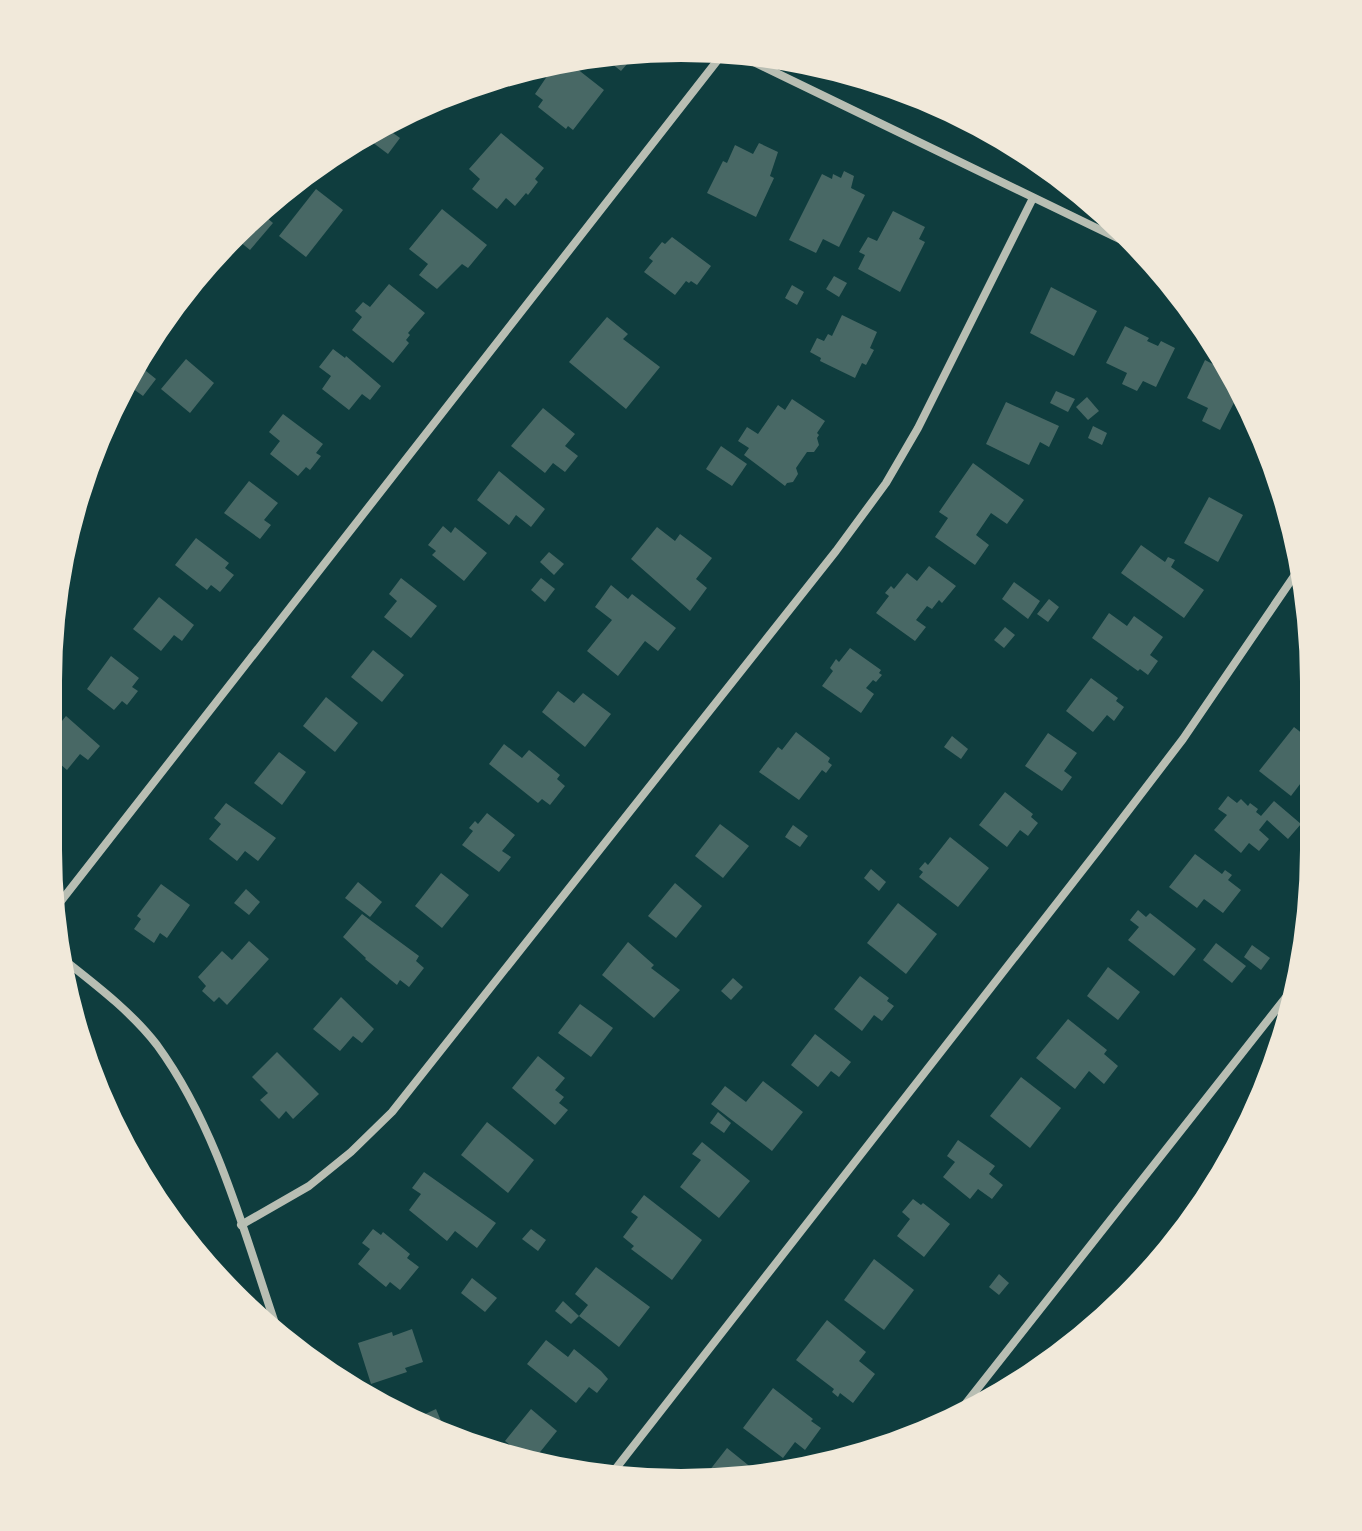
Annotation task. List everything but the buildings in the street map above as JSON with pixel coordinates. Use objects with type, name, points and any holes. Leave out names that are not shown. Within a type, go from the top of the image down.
[{"type":"street","points":[[64,898],[716,63]]},
{"type":"street","points":[[765,67],[1110,234]]},
{"type":"street","points":[[241,1225],[309,1186],[351,1152],[392,1112],[836,551],[886,483],[918,428],[1033,198]]},
{"type":"street","points":[[618,1466],[1118,825],[1183,739],[1291,580]]},
{"type":"street","points":[[73,967],[114,1000],[155,1043],[183,1086],[209,1135],[272,1314]]},
{"type":"street","points":[[972,1396],[1280,1004]]}]
